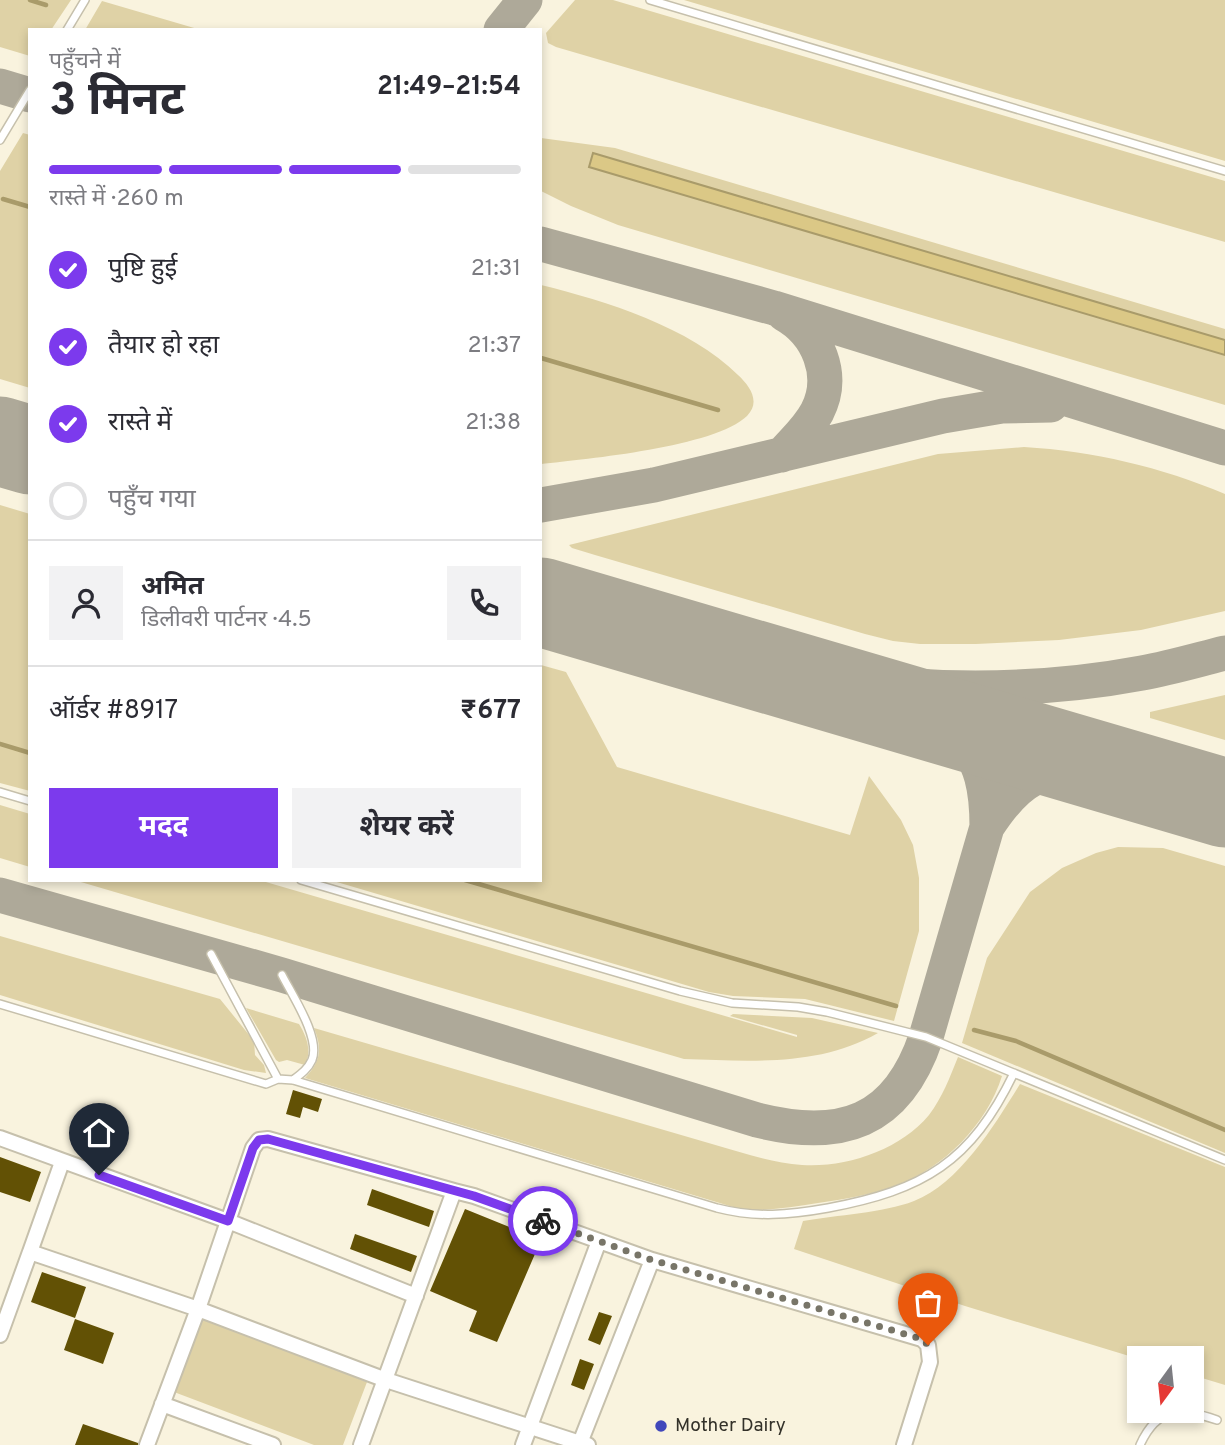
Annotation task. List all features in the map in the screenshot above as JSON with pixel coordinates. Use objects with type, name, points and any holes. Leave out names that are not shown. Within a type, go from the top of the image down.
[{"type":"street","points":[[0,1138],[228,1221],[416,1296]]},
{"type":"street","points":[[146,1445],[198,1309],[253,1148],[263,1139],[474,1196],[652,1260],[922,1339],[928,1345],[930,1362],[904,1445]]},
{"type":"street","points":[[0,1335],[62,1162]]},
{"type":"street","points":[[361,1445],[454,1191]]},
{"type":"street","points":[[523,1445],[599,1241]]},
{"type":"street","points":[[30,1252],[198,1309],[386,1380],[584,1444],[652,1260]]},
{"type":"street","points":[[162,1404],[273,1445]]},
{"type":"lane","points":[[68,28],[85,0]]},
{"type":"lane","points":[[650,0],[1225,171]]},
{"type":"lane","points":[[0,139],[28,93]]},
{"type":"lane","points":[[0,792],[28,800]]},
{"type":"lane","points":[[308,882],[680,992],[748,1005],[798,1007],[926,1037],[1225,1160]]},
{"type":"lane","points":[[211,954],[278,1079]]},
{"type":"lane","points":[[282,975],[311,1034],[314,1051],[307,1069],[293,1080]]},
{"type":"lane","points":[[0,1004],[266,1084],[278,1079],[293,1080],[717,1208],[753,1216],[845,1205],[883,1196],[926,1178],[960,1153],[976,1134],[998,1104],[1014,1073]]},
{"type":"lane","points":[[1140,1445],[1164,1415],[1175,1411],[1185,1410],[1217,1420]]},
{"type":"shaded area","points":[[0,0],[71,0],[52,28],[28,28],[28,55],[0,47]]},
{"type":"shaded area","points":[[575,0],[613,0],[1225,181],[1225,242],[548,43],[546,33]]},
{"type":"shaded area","points":[[684,0],[1225,0],[1225,161]]},
{"type":"shaded area","points":[[102,1],[194,28],[86,28]]},
{"type":"shaded area","points":[[23,133],[28,134],[28,387],[0,379],[0,171]]},
{"type":"shaded area","points":[[542,138],[615,148],[1225,329],[1225,340],[594,153],[589,167],[1225,355],[1225,405],[618,225],[542,192]]},
{"type":"shaded area","points":[[593,153],[1225,340],[1225,355],[589,167]]},
{"type":"shaded area","points":[[542,285],[619,308],[672,330],[718,358],[738,375],[752,394],[751,411],[731,427],[680,443],[618,455],[542,464]]},
{"type":"shaded area","points":[[1024,447],[1076,452],[1126,462],[1201,484],[1225,494],[1225,611],[1141,630],[1059,640],[920,644],[865,634],[569,545],[938,454]]},
{"type":"shaded area","points":[[0,505],[28,513],[28,790],[0,783]]},
{"type":"shaded area","points":[[542,665],[566,672],[617,767],[850,835],[869,776],[901,820],[913,845],[919,878],[919,931],[894,1021],[805,999],[733,996],[709,992],[337,882],[542,882]]},
{"type":"shaded area","points":[[1225,695],[1225,740],[1150,718],[1150,712]]},
{"type":"shaded area","points":[[0,805],[28,813],[28,866],[0,858]]},
{"type":"shaded area","points":[[1118,847],[1163,848],[1225,866],[1225,1153],[962,1043],[987,958],[1030,892],[1062,868],[1096,853]]},
{"type":"shaded area","points":[[81,882],[266,882],[797,1037],[730,1016],[812,1018],[878,1033],[832,1052],[808,1057],[758,1061],[684,1059]]},
{"type":"shaded area","points":[[0,936],[220,999],[254,1041],[255,1055],[264,1065],[266,1073],[244,1070],[0,995]]},
{"type":"shaded area","points":[[246,1008],[299,1024],[308,1044],[305,1065],[276,1060]]},
{"type":"shaded area","points":[[314,1028],[745,1154],[802,1165],[854,1160],[903,1138],[934,1108],[958,1057],[1002,1076],[986,1111],[962,1142],[931,1168],[914,1177],[887,1188],[848,1198],[780,1208],[743,1210],[305,1078],[317,1061],[319,1049]]},
{"type":"shaded area","points":[[1020,1084],[1225,1167],[1225,1385],[1204,1379],[1204,1346],[1127,1346],[1127,1355],[965,1306],[794,1249],[803,1221],[888,1208],[914,1201],[931,1192],[961,1167]]},
{"type":"shaded area","points":[[202,1316],[367,1382],[343,1445],[314,1445],[174,1392]]},
{"type":"building","points":[[293,1090],[322,1099],[318,1112],[303,1107],[300,1118],[286,1114]]},
{"type":"building","points":[[0,1157],[41,1172],[30,1202],[0,1192]]},
{"type":"building","points":[[372,1189],[434,1211],[429,1227],[367,1205]]},
{"type":"building","points":[[465,1209],[541,1240],[497,1342],[469,1331],[477,1311],[430,1291]]},
{"type":"building","points":[[355,1234],[417,1256],[411,1272],[350,1249]]},
{"type":"building","points":[[42,1272],[86,1287],[75,1318],[31,1302]]},
{"type":"building","points":[[599,1312],[612,1316],[600,1345],[588,1340]]},
{"type":"building","points":[[75,1319],[114,1333],[103,1364],[64,1350]]},
{"type":"building","points":[[580,1359],[594,1364],[584,1390],[571,1385]]},
{"type":"building","points":[[83,1424],[138,1443],[138,1445],[75,1445]]},
{"type":"waterway","points":[[30,0],[46,5]]},
{"type":"waterway","points":[[3,199],[28,206]]},
{"type":"waterway","points":[[542,358],[718,410]]},
{"type":"waterway","points":[[0,744],[28,752]]},
{"type":"waterway","points":[[472,882],[896,1006]]},
{"type":"waterway","points":[[974,1030],[1016,1041],[1225,1130]]},
{"type":"taxiway","points":[[503,28],[525,0]]},
{"type":"taxiway","points":[[0,86],[28,94]]},
{"type":"taxiway","points":[[542,244],[774,308],[1225,448]]},
{"type":"taxiway","points":[[782,455],[817,412],[825,384],[824,370],[814,344],[806,332],[784,314]]},
{"type":"taxiway","points":[[542,505],[654,485],[943,416],[1002,406],[1051,405]]},
{"type":"taxiway","points":[[723,656],[810,674],[875,683],[989,688],[1112,678],[1163,669],[1225,653]]},
{"type":"taxiway","points":[[0,895],[282,975],[757,1120],[787,1126],[840,1126],[862,1119],[882,1107],[899,1089],[914,1066],[926,1037],[987,827],[982,777],[975,759],[965,745],[934,723],[889,705]]},
{"type":"taxiway","points":[[987,827],[1018,790],[1049,772],[1066,769],[1133,776]]},
{"type":"runway","points":[[0,441],[28,449]]},
{"type":"runway","points":[[542,602],[1225,803]]},
{"type":"way so far","points":[[543,1221],[652,1260],[922,1339],[928,1345]]},
{"type":"place","name":"Mother Dairy","points":[[661,1426]]},
{"type":"route","points":[[99,1175],[228,1221],[253,1148],[259,1140],[268,1139],[474,1196],[543,1221]]}]
